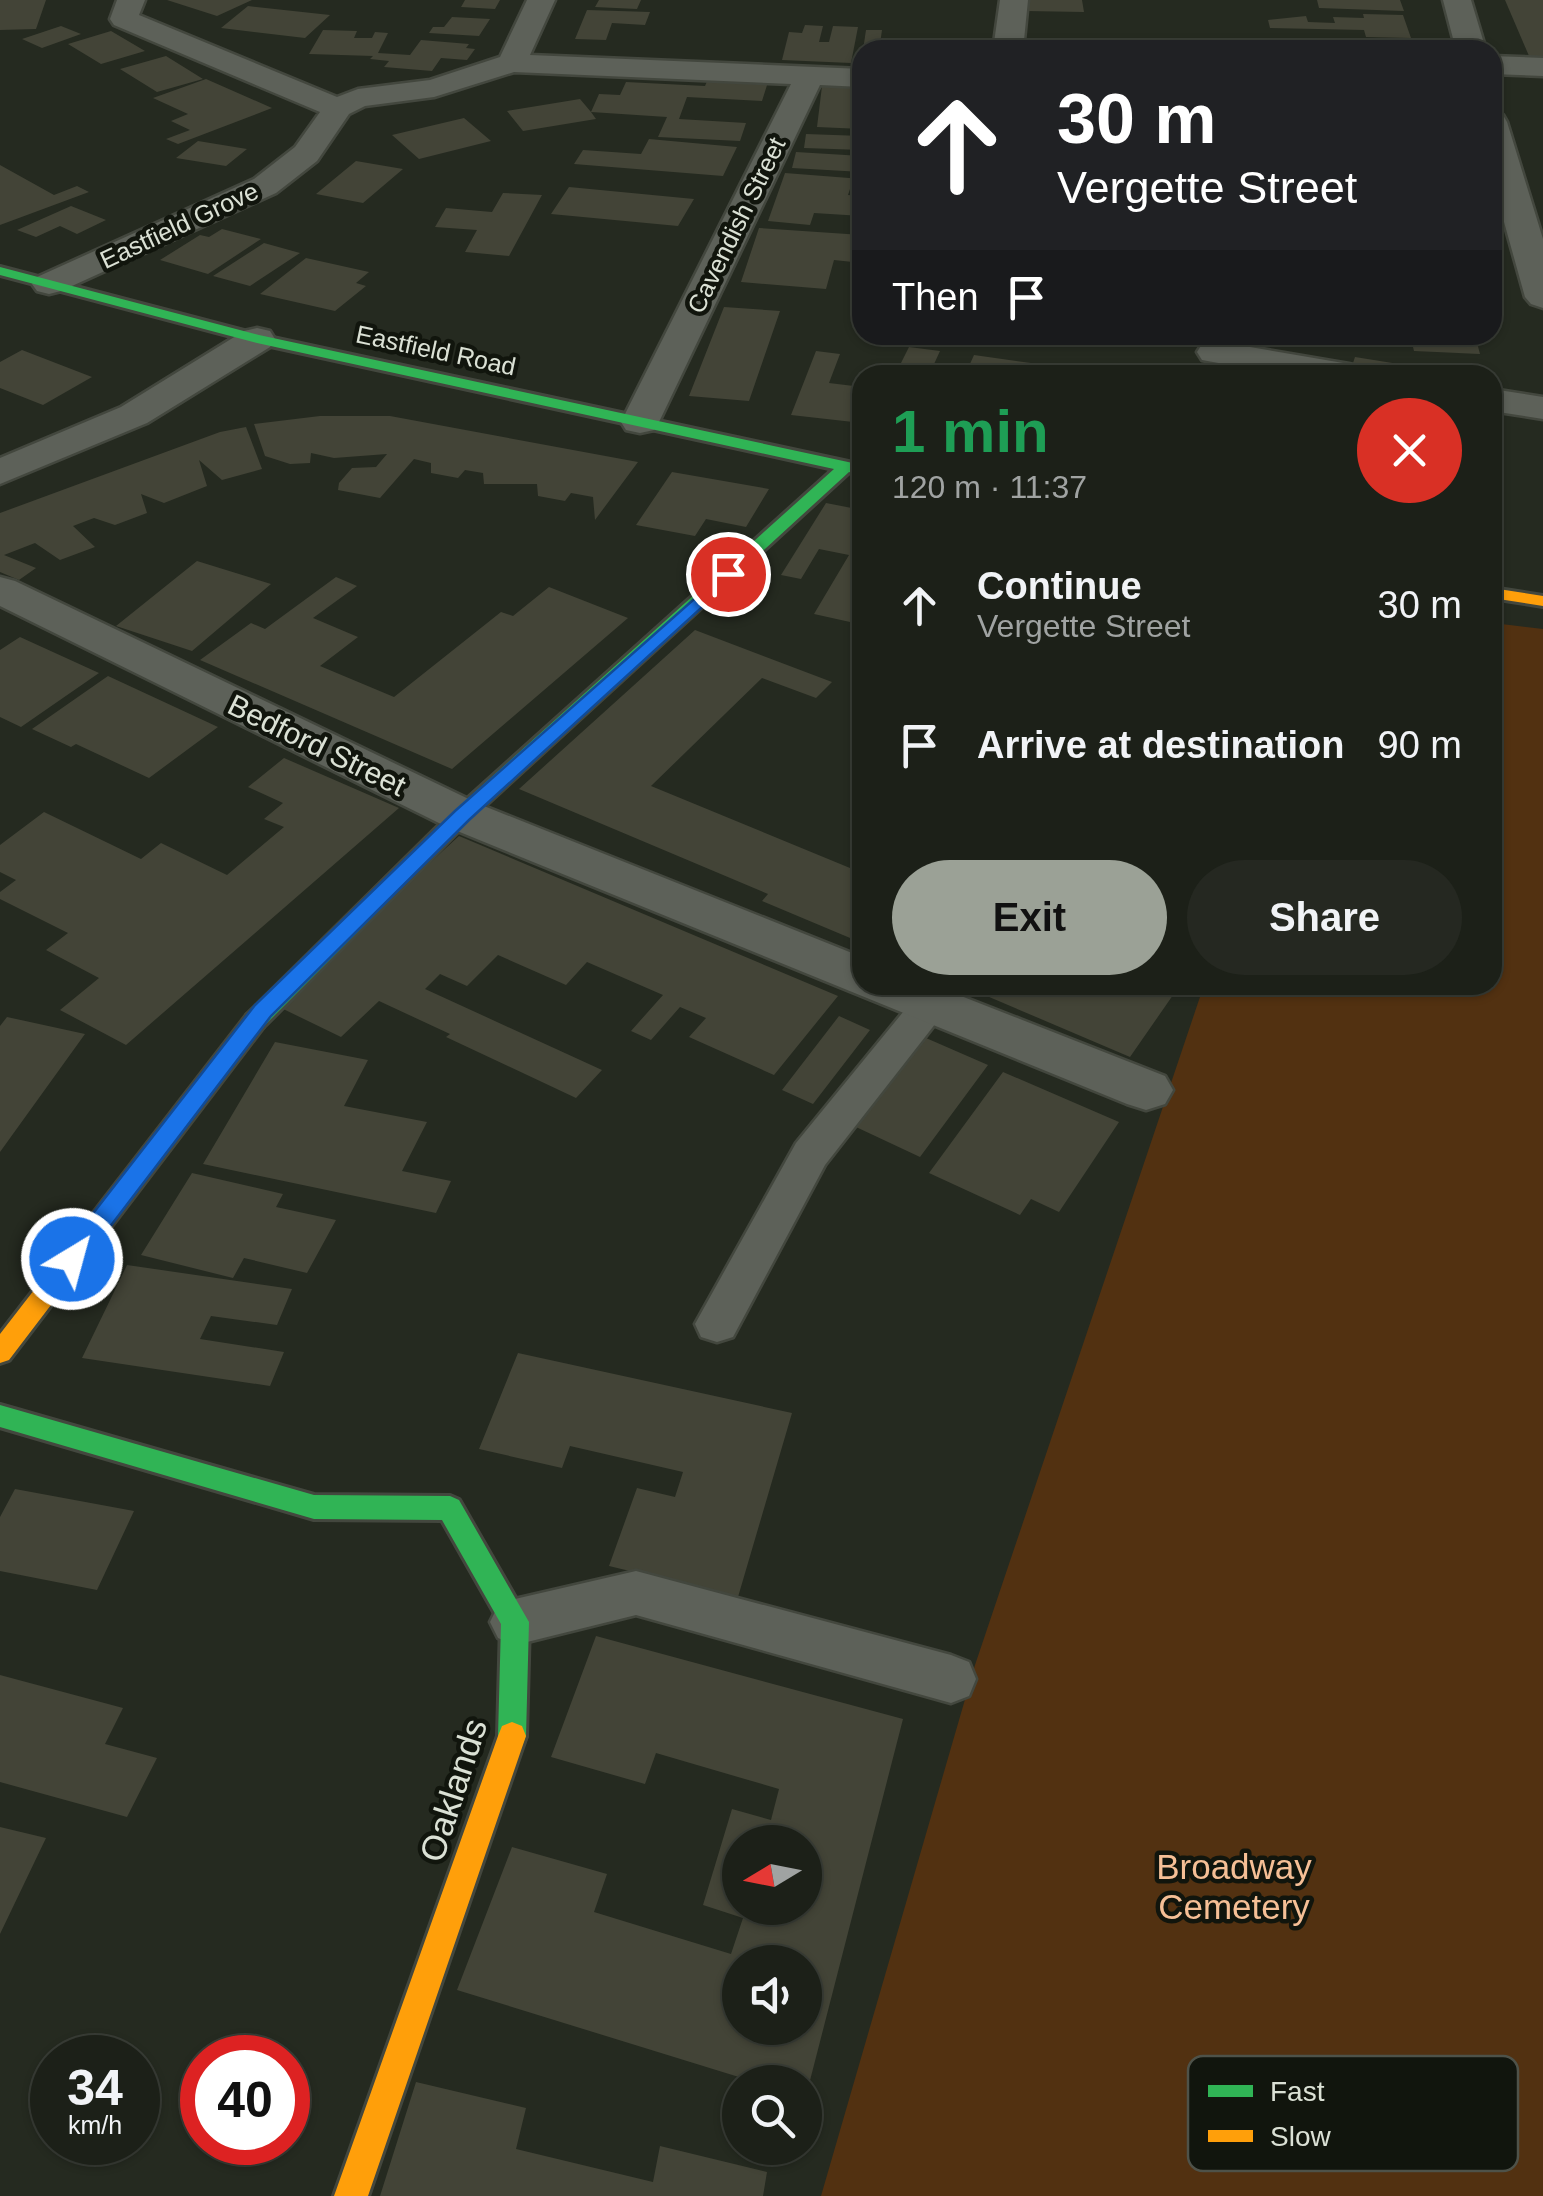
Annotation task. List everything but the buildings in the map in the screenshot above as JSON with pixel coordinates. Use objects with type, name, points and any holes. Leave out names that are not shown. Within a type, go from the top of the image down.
[{"type":"street","points":[[131,0],[124,19],[338,108],[358,98],[434,88],[512,63],[852,78]]},
{"type":"street","points":[[512,63],[541,0]]},
{"type":"street","points":[[1009,40],[1014,0]]},
{"type":"street","points":[[1457,0],[1468,40]]},
{"type":"street","points":[[1502,65],[1543,67]]},
{"type":"street","name":"Cavendish Street","points":[[640,422],[701,262],[810,76]]},
{"type":"street","name":"Eastfield Grove","points":[[49,284],[265,186],[306,154],[338,108]]},
{"type":"street","points":[[1502,152],[1539,263],[1543,297]]},
{"type":"street","name":"Eastfield Road","points":[[0,271],[257,339],[852,468]]},
{"type":"street","points":[[0,472],[134,415],[257,339]]},
{"type":"street","points":[[1215,352],[1291,365]]},
{"type":"street","points":[[1502,402],[1543,408]]},
{"type":"street","points":[[0,1352],[263,1010],[462,816],[852,470]]},
{"type":"street","name":"Bedford Street","points":[[0,590],[462,816],[852,974]]},
{"type":"street","points":[[1502,594],[1543,601]]},
{"type":"street","points":[[906,995],[1146,1090]]},
{"type":"street","points":[[0,1416],[314,1507],[450,1508],[515,1622]]},
{"type":"street","name":"Oaklands","points":[[351,2196],[514,1731],[515,1622]]},
{"type":"lane","points":[[717,1324],[810,1154],[931,1005]]},
{"type":"lane","points":[[515,1622],[636,1593],[951,1679]]},
{"type":"green space","name":"Broadway Cemetery","points":[[1502,624],[1543,629],[1543,2196],[821,2196],[975,1665],[1201,995],[1502,995]]},
{"type":"traffic: fast","points":[[0,271],[257,339],[852,468]]},
{"type":"traffic: fast","points":[[255,1021],[462,815],[845,467]]},
{"type":"traffic: fast","points":[[0,1416],[314,1507],[450,1508],[515,1622],[512,1736]]},
{"type":"traffic: slow","points":[[1502,595],[1543,601]]},
{"type":"traffic: slow","points":[[0,1353],[255,1021]]},
{"type":"traffic: slow","points":[[351,2196],[512,1736]]},
{"type":"route","points":[[72,1259],[263,1010],[462,816],[728,574]]}]
